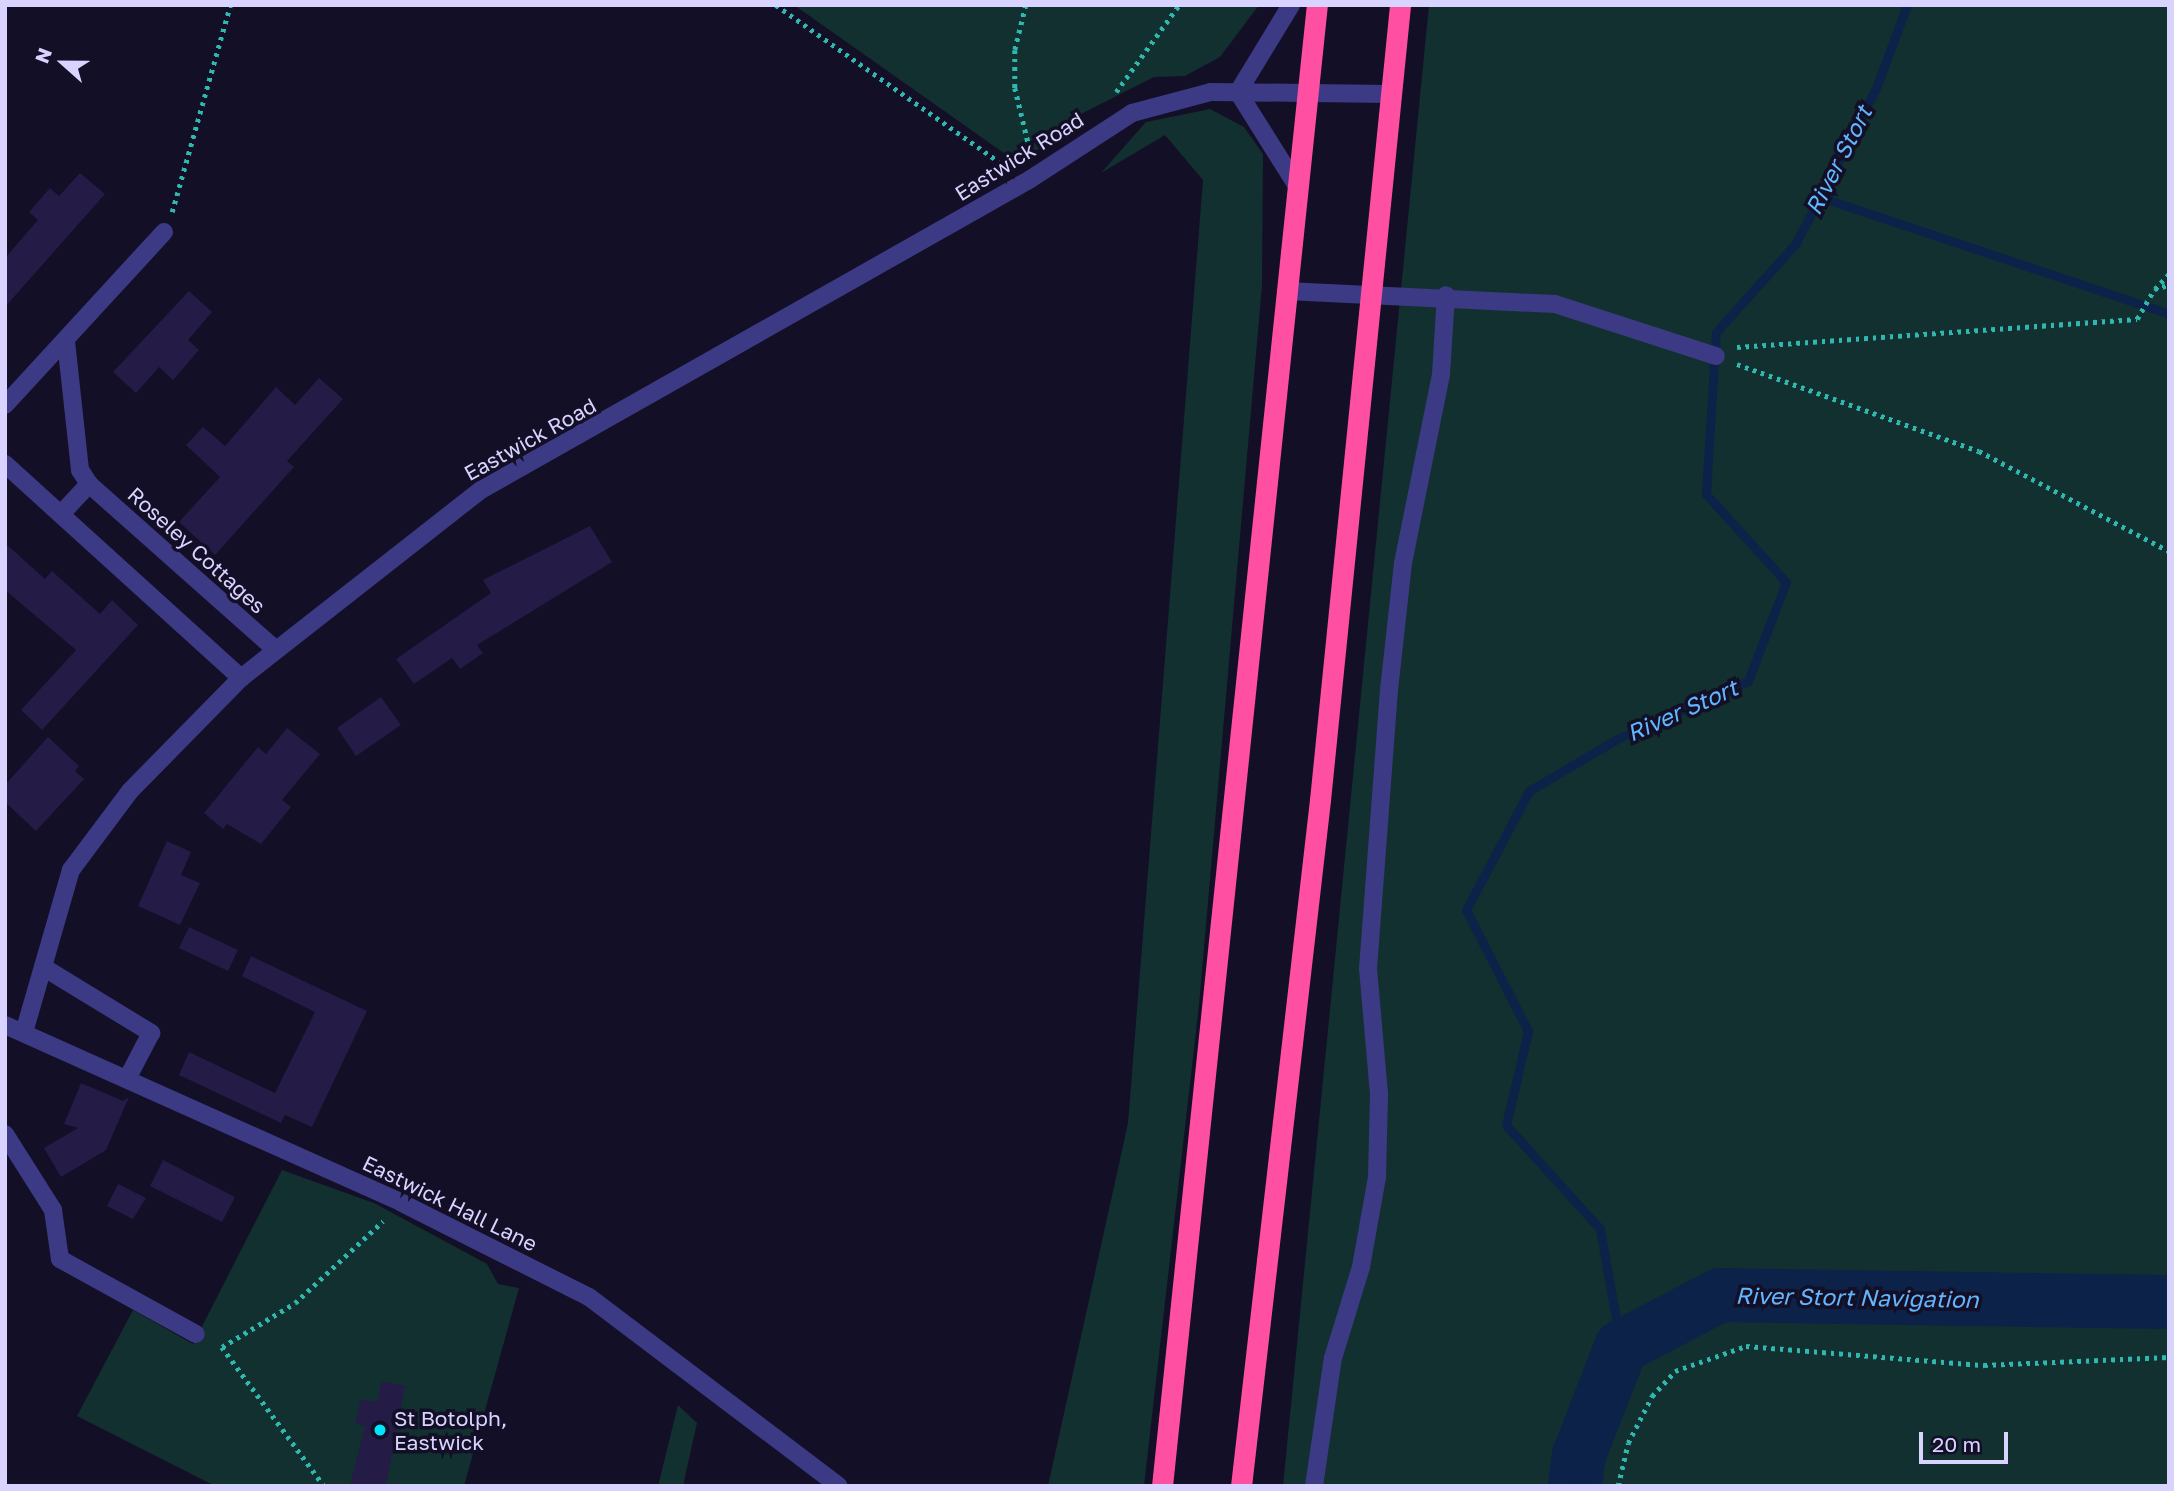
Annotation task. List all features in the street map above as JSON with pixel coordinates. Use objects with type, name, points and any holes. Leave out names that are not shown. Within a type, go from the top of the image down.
[{"type":"highway","points":[[1162,1486],[1317,5]]},
{"type":"highway","points":[[1241,1486],[1400,5]]},
{"type":"street","points":[[1291,5],[1238,92],[1297,186]]},
{"type":"street","name":"Eastwick Road","points":[[24,1029],[62,892],[85,850],[130,791],[241,678],[481,491],[1034,176],[1145,107],[1170,97],[1238,92],[1391,94]]},
{"type":"street","points":[[5,405],[164,232]]},
{"type":"street","points":[[1287,291],[1446,295],[1555,304],[1724,357]]},
{"type":"street","points":[[1314,1486],[1333,1358],[1361,1268],[1377,1177],[1380,1094],[1368,969],[1389,690],[1403,563],[1441,374],[1446,295]]},
{"type":"street","name":"Roseley Cottages","points":[[66,341],[80,470],[89,484],[275,649]]},
{"type":"street","points":[[5,464],[241,678]]},
{"type":"street","points":[[62,513],[89,484]]},
{"type":"street","points":[[43,967],[151,1033],[128,1077]]},
{"type":"street","name":"Eastwick Hall Lane","points":[[5,1025],[24,1029],[402,1203],[589,1297],[839,1486]]},
{"type":"street","points":[[5,1134],[52,1210],[60,1259],[196,1334]]},
{"type":"path","points":[[164,232],[230,5]]},
{"type":"path","points":[[776,5],[1034,176]]},
{"type":"path","points":[[1026,5],[1015,88],[1021,129],[1034,176]]},
{"type":"path","points":[[1111,101],[1180,5]]},
{"type":"path","points":[[2169,274],[2154,289],[2137,319],[1738,345],[1724,357],[1979,451],[2169,551]]},
{"type":"path","points":[[2154,289],[2169,285]]},
{"type":"path","points":[[222,1347],[295,1303],[402,1203]]},
{"type":"path","points":[[196,1334],[222,1347],[324,1486]]},
{"type":"path","points":[[1618,1486],[1628,1443],[1652,1396],[1675,1371],[1746,1346],[1984,1365],[2169,1357]]},
{"type":"green space","points":[[794,5],[1259,5],[1220,57],[1185,76],[1154,77],[1079,115],[1029,157],[1008,156]]},
{"type":"green space","points":[[1429,5],[2169,5],[2169,1486],[1283,1486]]},
{"type":"green space","points":[[1210,109],[1244,127],[1263,154],[1262,285],[1199,1005],[1144,1486],[1048,1486],[1128,1123],[1203,180],[1165,135],[1101,173],[1146,122]]},
{"type":"green space","points":[[282,1170],[374,1203],[487,1264],[498,1284],[519,1288],[464,1486],[215,1486],[77,1416],[133,1310],[193,1344]]},
{"type":"green space","points":[[678,1405],[697,1423],[683,1486],[658,1486]]},
{"type":"building","points":[[80,173],[105,194],[5,307],[5,258],[38,220],[29,212],[50,188],[59,196]]},
{"type":"building","points":[[189,291],[212,312],[188,340],[199,350],[173,380],[159,367],[136,393],[113,372]]},
{"type":"building","points":[[319,378],[343,399],[287,461],[294,467],[215,555],[179,522],[220,477],[186,445],[203,427],[225,446],[276,387],[295,405]]},
{"type":"building","points":[[590,526],[612,562],[477,645],[483,653],[460,669],[452,658],[414,684],[396,659],[491,593],[483,580]]},
{"type":"building","points":[[5,543],[45,579],[52,571],[100,614],[112,600],[138,625],[42,730],[21,710],[76,650],[5,590]]},
{"type":"building","points":[[381,697],[401,725],[356,756],[337,728]]},
{"type":"building","points":[[287,728],[320,754],[282,800],[291,807],[261,844],[227,824],[223,829],[204,813],[258,747],[266,754]]},
{"type":"building","points":[[48,737],[79,766],[75,771],[84,779],[36,831],[5,802],[5,785]]},
{"type":"building","points":[[167,841],[191,852],[181,875],[200,883],[180,925],[138,906]]},
{"type":"building","points":[[189,927],[238,950],[228,971],[179,948]]},
{"type":"building","points":[[251,956],[367,1011],[312,1127],[285,1115],[281,1123],[179,1075],[189,1052],[275,1093],[315,1012],[242,976]]},
{"type":"building","points":[[81,1083],[123,1101],[129,1097],[106,1150],[61,1177],[44,1148],[78,1128],[64,1124]]},
{"type":"building","points":[[163,1160],[235,1197],[222,1222],[150,1186]]},
{"type":"building","points":[[118,1184],[146,1198],[133,1219],[107,1206]]},
{"type":"building","name":"St Botolph, Eastwick","points":[[382,1381],[405,1386],[386,1486],[350,1486],[365,1426],[355,1423],[361,1399],[377,1402]]},
{"type":"waterway","name":"River Stort","points":[[1621,1347],[1600,1229],[1506,1125],[1528,1031],[1466,910],[1529,791],[1617,739],[1748,681],[1786,582],[1706,494],[1716,332],[1796,243],[1876,88],[1907,5]]},
{"type":"waterway","points":[[1820,197],[2169,314]]},
{"type":"waterway","name":"River Stort Navigation","points":[[1575,1486],[1579,1455],[1621,1347],[1720,1295],[2169,1302]]},
{"type":"place","name":"St Botolph, Eastwick","points":[[380,1430]]}]
